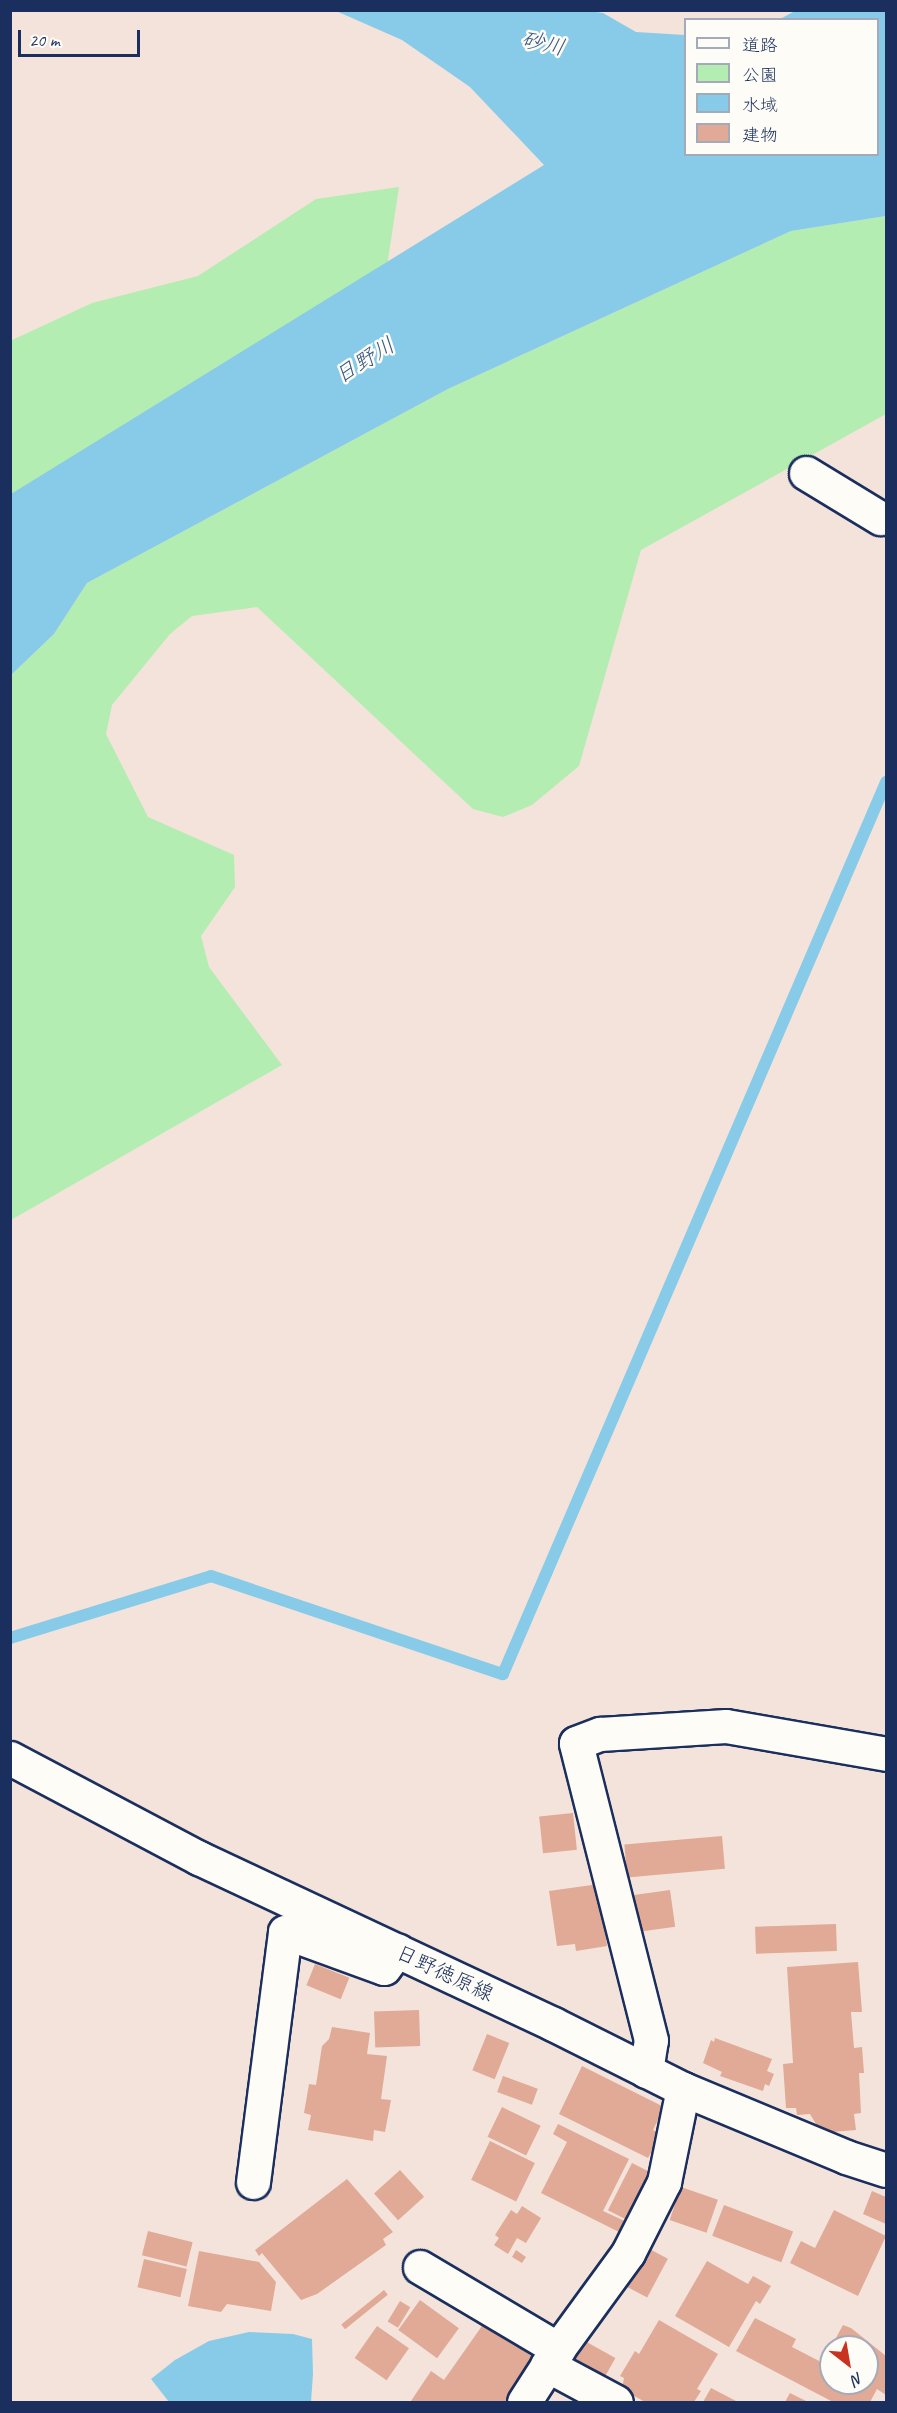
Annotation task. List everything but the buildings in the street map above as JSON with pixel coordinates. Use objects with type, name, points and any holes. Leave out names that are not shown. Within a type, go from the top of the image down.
[{"type":"street","points":[[806,473],[880,518]]},
{"type":"street","points":[[646,2071],[651,2040],[576,1743],[600,1734],[726,1726],[886,1754]]},
{"type":"street","name":"日野徳原線","points":[[10,1758],[199,1858],[397,1950],[683,2089],[846,2157],[886,2170]]},
{"type":"street","points":[[254,2182],[285,1932],[384,1968],[397,1950]]},
{"type":"street","points":[[524,2403],[553,2357],[628,2253],[664,2182],[683,2089]]},
{"type":"street","points":[[420,2267],[553,2357],[616,2403]]},
{"type":"green space","points":[[399,187],[383,293],[11,529],[10,341],[92,303],[198,276],[316,199]]},
{"type":"green space","points":[[886,216],[886,414],[641,550],[579,766],[532,805],[503,817],[473,809],[257,607],[192,616],[170,634],[112,705],[106,734],[148,817],[234,855],[235,887],[201,936],[209,967],[282,1065],[11,1220],[11,675],[54,634],[87,583],[448,389],[791,231]]},
{"type":"water","points":[[336,11],[589,11],[603,13],[636,32],[684,35],[684,156],[879,156],[879,18],[782,18],[795,11],[886,11],[886,216],[791,231],[448,389],[87,583],[54,634],[11,675],[11,494],[544,165],[470,87],[402,40]]},
{"type":"water","points":[[249,2332],[293,2334],[312,2339],[311,2402],[169,2402],[151,2379],[175,2360],[209,2341]]},
{"type":"waterway","points":[[10,1638],[211,1576],[503,1674],[886,782]]},
{"type":"water label","name":"砂川","points":[[543,44]]},
{"type":"water label","name":"日野川","points":[[365,361]]}]
